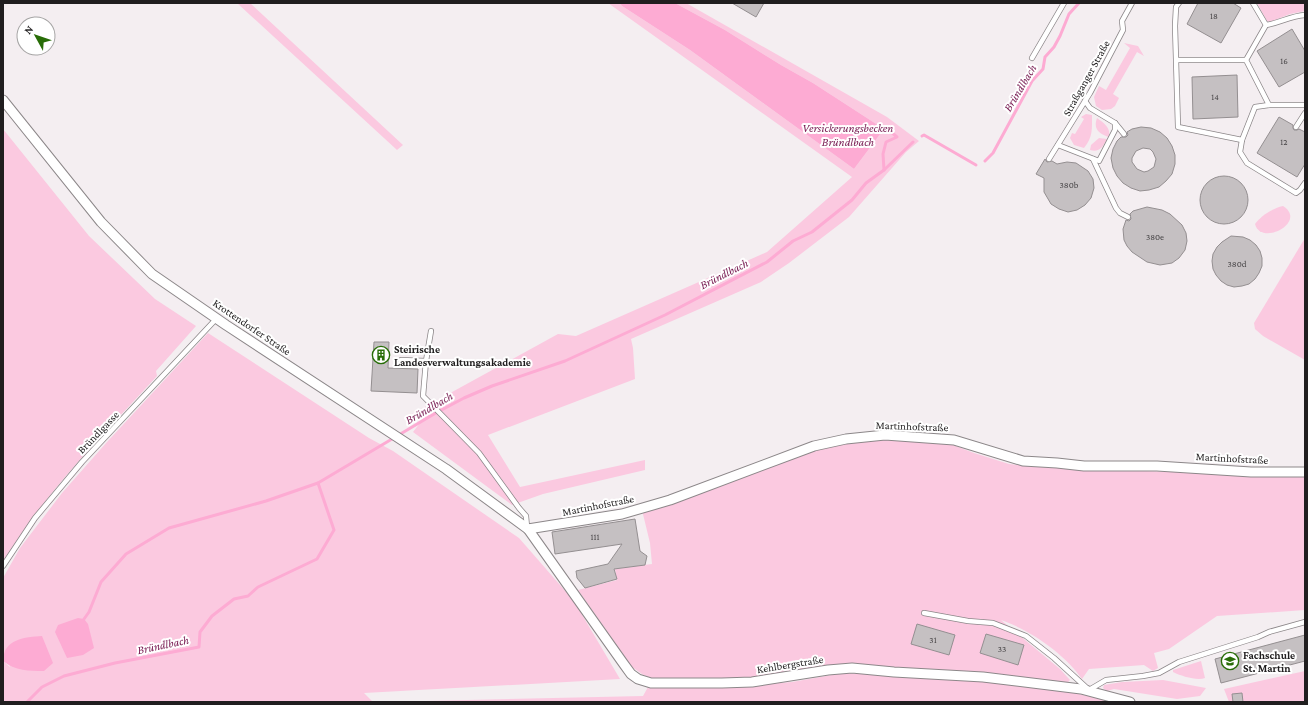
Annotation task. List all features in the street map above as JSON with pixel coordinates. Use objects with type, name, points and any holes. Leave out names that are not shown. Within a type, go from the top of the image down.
[{"type":"street","name":"Krottendorfer Straße","points":[[3,100],[106,227],[152,274],[402,439],[476,490],[528,529]]},
{"type":"street","name":"Martinhofstraße","points":[[528,529],[622,514],[670,500],[827,443],[846,439],[885,435],[954,440],[1023,461],[1084,466],[1157,466],[1251,472],[1305,472]]},
{"type":"street","name":"Kehlbergstraße","points":[[528,529],[631,674],[638,679],[651,683],[744,682],[852,668],[982,677],[1089,690],[1130,702]]},
{"type":"lane","points":[[1032,58],[1064,3]]},
{"type":"lane","name":"Straßganger Straße","points":[[1049,159],[1085,101],[1123,30],[1122,21],[1132,3]]},
{"type":"lane","points":[[1178,3],[1176,7],[1178,126],[1242,140]]},
{"type":"lane","points":[[1253,3],[1266,25]]},
{"type":"lane","points":[[1266,25],[1274,24],[1295,15],[1305,14]]},
{"type":"lane","points":[[1246,60],[1266,25]]},
{"type":"lane","points":[[1177,60],[1246,60]]},
{"type":"lane","points":[[1246,60],[1268,106]]},
{"type":"lane","points":[[1085,101],[1090,108],[1116,122],[1124,134]]},
{"type":"lane","points":[[1305,105],[1255,107],[1242,140],[1240,152],[1247,163],[1296,193],[1305,183]]},
{"type":"lane","points":[[1296,127],[1305,113]]},
{"type":"lane","points":[[1058,145],[1099,161],[1115,130],[1116,122]]},
{"type":"lane","points":[[1093,159],[1116,208],[1120,213],[1128,217]]},
{"type":"lane","name":"Bründlgasse","points":[[3,566],[35,518],[82,462],[217,318]]},
{"type":"lane","points":[[431,331],[426,361],[423,396],[479,453],[526,516],[528,529]]},
{"type":"lane","points":[[401,360],[426,361]]},
{"type":"lane","points":[[924,613],[968,621],[993,623],[1026,636],[1054,658],[1089,690],[1106,680],[1143,676],[1159,672],[1179,662],[1258,637],[1269,632],[1305,622]]},
{"type":"shaded area","points":[[237,3],[250,3],[403,145],[397,150]]},
{"type":"shaded area","points":[[608,3],[620,3],[622,6],[690,50],[854,169],[884,129],[813,83],[725,30],[675,3],[686,3],[887,117],[919,141],[906,152],[849,217],[789,263],[761,282],[631,339],[635,379],[488,435],[520,487],[645,460],[645,470],[543,494],[512,505],[413,432],[420,423],[412,414],[558,334],[576,336],[767,252],[852,177]]},
{"type":"shaded area","points":[[1257,3],[1305,3],[1305,11],[1290,14],[1270,22],[1267,21]]},
{"type":"shaded area","points":[[1124,43],[1138,46],[1144,56],[1137,52],[1113,94],[1119,98],[1115,106],[1111,109],[1102,110],[1096,106],[1094,97],[1099,86],[1106,90],[1130,48]]},
{"type":"shaded area","points":[[1086,114],[1092,115],[1092,129],[1089,140],[1084,148],[1074,145],[1070,138],[1072,133],[1075,134],[1084,119],[1081,117]]},
{"type":"shaded area","points":[[1097,118],[1108,128],[1109,137],[1100,133],[1096,128]]},
{"type":"shaded area","points":[[3,129],[89,236],[155,299],[196,326],[156,371],[157,376],[55,489],[19,537],[3,563]]},
{"type":"shaded area","points":[[1099,138],[1107,139],[1104,145],[1096,151],[1090,150],[1091,145]]},
{"type":"shaded area","points":[[1283,206],[1289,212],[1290,219],[1287,225],[1281,230],[1273,233],[1265,233],[1259,230],[1255,224],[1264,215],[1271,210]]},
{"type":"shaded area","points":[[1305,238],[1305,360],[1263,336],[1255,329],[1254,323]]},
{"type":"shaded area","points":[[208,333],[369,438],[393,451],[519,538],[574,601],[620,679],[364,693],[373,702],[3,702],[3,661],[10,667],[4,652],[3,656],[3,578],[20,548],[62,493]]},
{"type":"shaded area","points":[[883,437],[953,445],[1009,464],[1039,467],[1200,473],[1258,477],[1305,475],[1305,610],[1217,616],[1169,649],[1154,653],[1158,668],[1153,671],[1144,665],[1089,669],[1082,679],[1057,652],[1035,636],[1001,620],[1060,669],[1070,680],[1067,683],[971,671],[916,671],[894,669],[720,679],[662,679],[650,678],[632,667],[578,590],[617,580],[615,569],[652,564],[650,543],[642,510],[833,443]]},
{"type":"shaded area","points":[[1201,661],[1205,678],[1193,678],[1173,672],[1173,670]]},
{"type":"shaded area","points":[[1305,671],[1305,702],[1229,702],[1224,689]]},
{"type":"shaded area","points":[[843,673],[964,679],[1063,690],[1112,702],[383,702],[643,696],[648,687],[730,687],[792,682]]},
{"type":"shaded area","points":[[1163,680],[1206,688],[1200,696],[1177,699],[1114,689],[1107,691],[1103,688],[1104,685],[1122,682]]},
{"type":"water","name":"Versickerungsbecken Bründlbach","points":[[620,3],[675,3],[725,30],[813,83],[884,129],[854,169],[690,50],[622,6]]},
{"type":"water","points":[[78,618],[84,619],[88,624],[94,648],[83,655],[67,658],[55,632],[58,625]]},
{"type":"water","points":[[42,636],[53,663],[44,671],[17,669],[3,661],[4,654],[11,644],[29,637]]},
{"type":"building","points":[[732,3],[764,3],[756,17]]},
{"type":"building","points":[[1198,3],[1233,3],[1241,8],[1221,43],[1187,24]]},
{"type":"building","points":[[1292,29],[1305,51],[1305,72],[1279,87],[1257,51]]},
{"type":"building","points":[[1237,75],[1238,117],[1193,119],[1192,77]]},
{"type":"building","points":[[1279,117],[1293,125],[1294,130],[1299,129],[1305,132],[1305,164],[1297,177],[1257,153]]},
{"type":"building","points":[[1141,127],[1151,128],[1160,132],[1167,138],[1172,146],[1175,155],[1175,164],[1172,174],[1159,187],[1140,191],[1131,188],[1123,183],[1113,168],[1111,158],[1113,149],[1117,141],[1121,137],[1126,137],[1128,135],[1127,132]],"holes":[[[1143,148],[1150,149],[1156,159],[1154,167],[1144,172],[1137,169],[1132,162],[1132,158],[1136,151]]]},
{"type":"building","points":[[1045,159],[1047,162],[1052,161],[1057,164],[1067,162],[1076,163],[1088,171],[1093,179],[1094,188],[1091,198],[1085,205],[1077,210],[1068,212],[1051,204],[1044,192],[1044,178],[1036,174]]},
{"type":"building","points":[[1219,176],[1229,176],[1238,180],[1244,186],[1247,191],[1247,209],[1238,220],[1229,224],[1219,224],[1210,220],[1204,214],[1200,205],[1200,195],[1204,186],[1210,180]]},
{"type":"building","points":[[1147,207],[1162,210],[1170,214],[1182,225],[1186,233],[1187,241],[1185,250],[1179,258],[1172,263],[1160,265],[1147,262],[1132,252],[1124,240],[1123,229],[1126,220],[1129,221],[1131,219],[1130,214],[1133,211]]},
{"type":"building","points":[[1231,236],[1243,237],[1250,240],[1260,251],[1262,266],[1255,279],[1249,284],[1234,287],[1227,285],[1221,281],[1213,269],[1213,254],[1222,242]]},
{"type":"building","name":"Steirische Landesverwaltungsakademie","points":[[374,342],[389,342],[388,368],[418,369],[417,393],[371,391]]},
{"type":"building","points":[[635,519],[640,551],[647,556],[645,565],[614,569],[617,579],[585,588],[577,578],[576,571],[608,564],[622,544],[555,554],[552,532]]},
{"type":"building","points":[[917,624],[955,635],[949,655],[911,644]]},
{"type":"building","points":[[986,634],[1024,645],[1018,665],[980,653]]},
{"type":"building","name":"Fachschule St. Martin","points":[[1305,635],[1305,661],[1221,683],[1215,659]]},
{"type":"building","points":[[1242,693],[1243,702],[1233,702],[1232,694]]},
{"type":"waterway","name":"Bründlbach","points":[[985,161],[993,153],[1032,81],[1043,69],[1045,57],[1054,47],[1069,14],[1079,3]]},
{"type":"waterway","points":[[882,131],[890,131],[897,137],[886,142],[883,154],[884,170]]},
{"type":"waterway","name":"Bründlbach","points":[[922,136],[924,135],[976,165]]},
{"type":"waterway","name":"Bründlbach","points":[[27,702],[42,687],[64,676],[115,663],[199,647],[200,632],[212,616],[234,599],[248,596],[258,587],[317,559],[334,530],[318,483],[434,414],[464,398],[492,386],[565,361],[665,315],[767,262],[793,241],[812,232],[852,200],[866,183],[884,170],[913,142]]},
{"type":"waterway","points":[[84,619],[89,612],[101,582],[126,554],[169,528],[266,501],[318,483]]},
{"type":"place","name":"Steirische Landesverwaltungsakademie","points":[[381,355]]},
{"type":"place","name":"Fachschule St. Martin","points":[[1230,661]]}]
